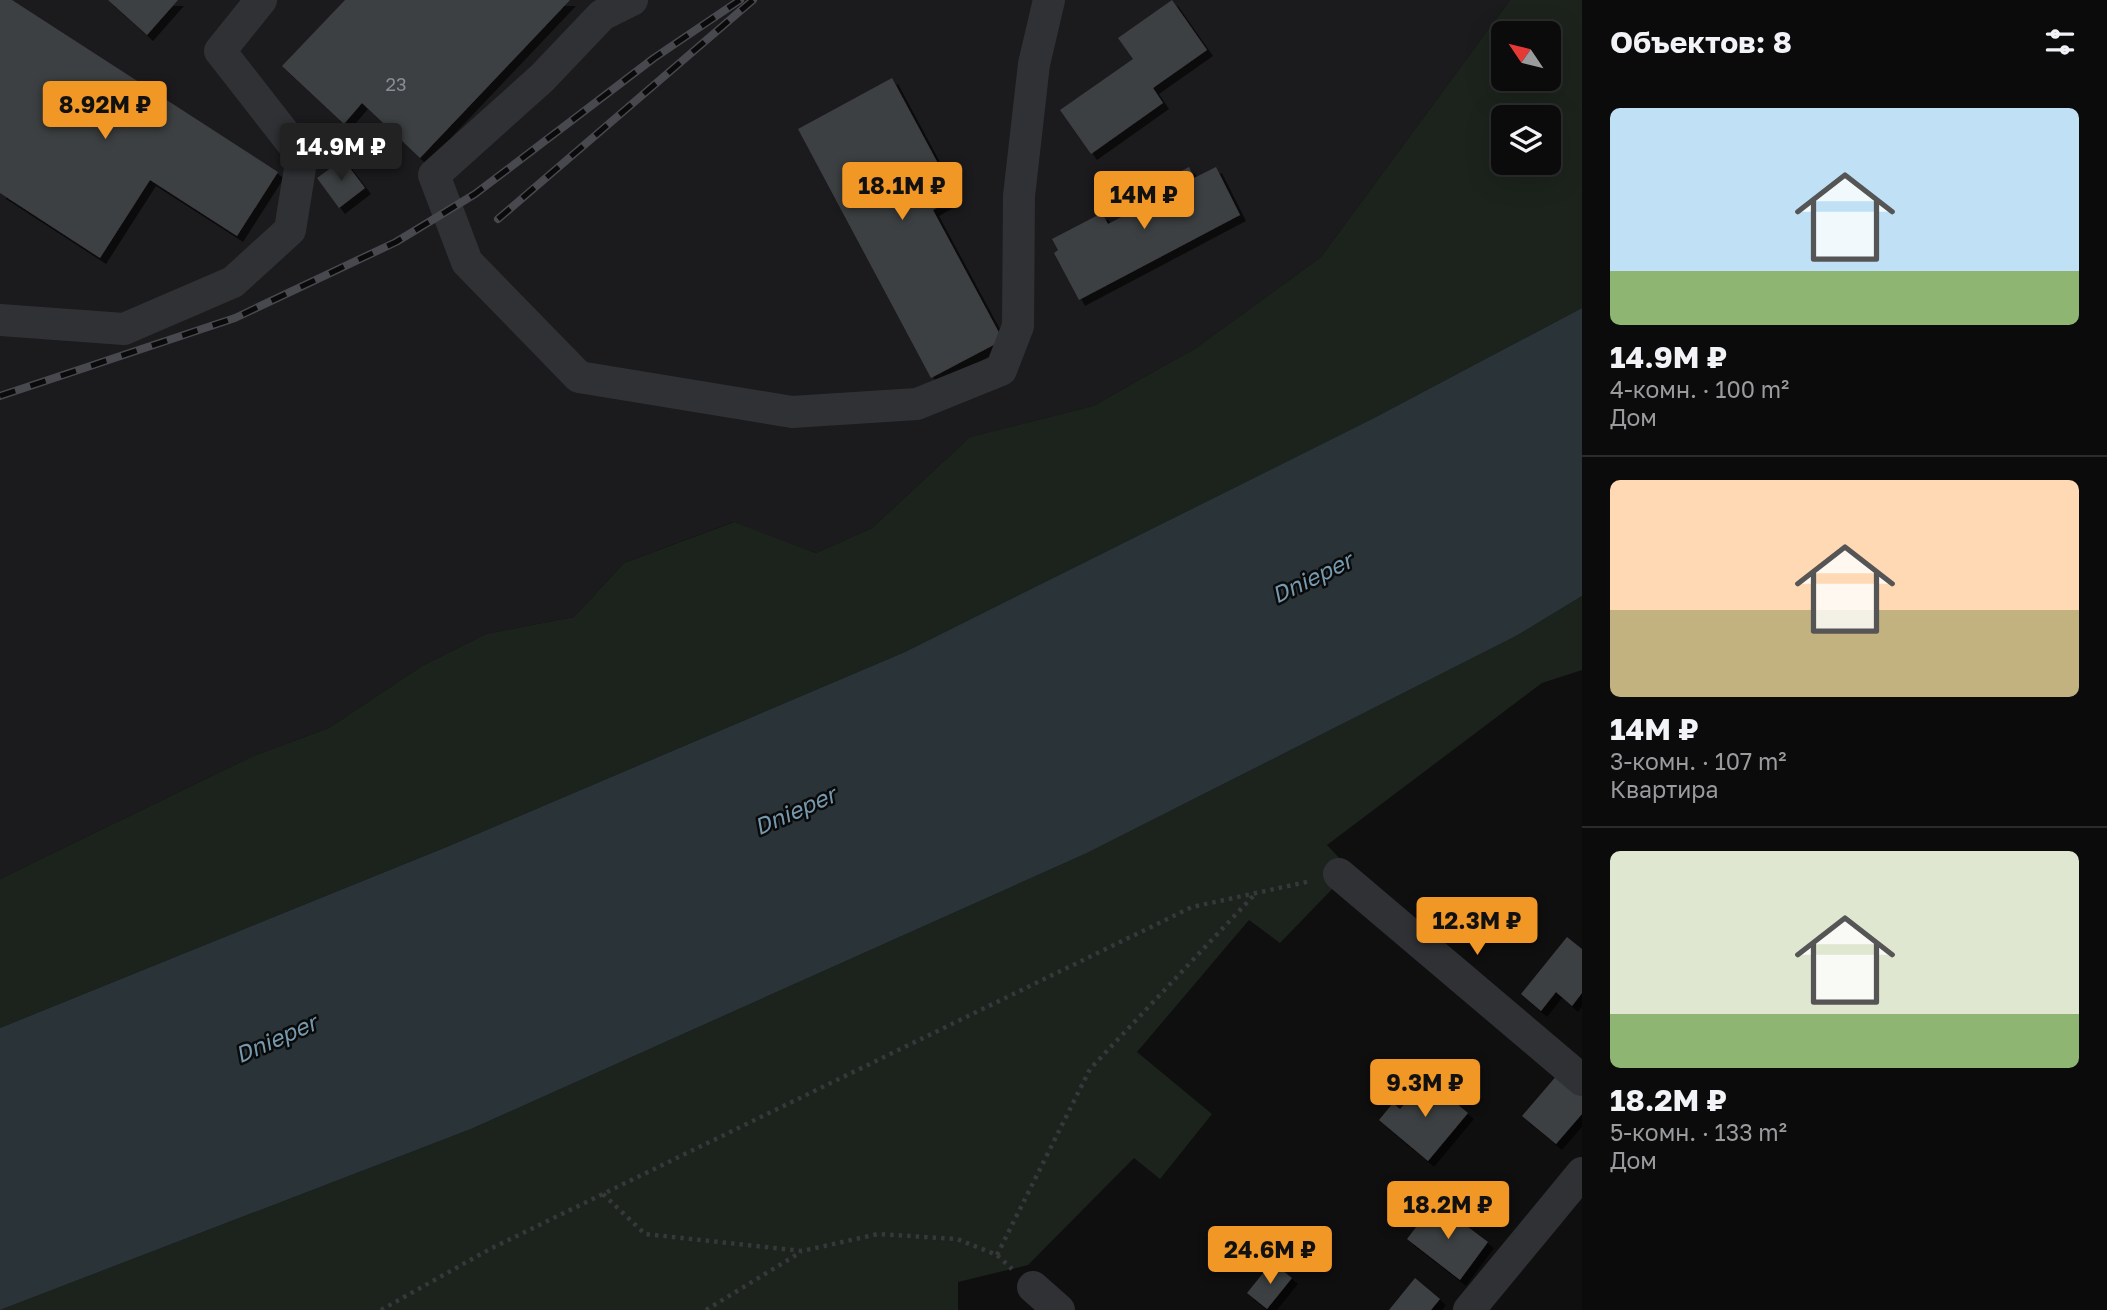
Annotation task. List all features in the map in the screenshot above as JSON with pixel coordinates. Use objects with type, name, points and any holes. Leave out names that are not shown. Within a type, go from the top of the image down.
[{"type":"street","points":[[0,320],[124,329],[233,282],[290,230],[302,156],[220,51],[261,0]]},
{"type":"street","points":[[632,0],[602,15],[542,78],[434,175],[467,262],[579,377],[792,412],[917,404],[1001,370],[1018,326],[1020,196],[1034,64],[1049,0]]},
{"type":"street","points":[[1339,874],[1582,1080]]},
{"type":"street","points":[[1468,1310],[1582,1173]]},
{"type":"street","points":[[1033,1287],[1059,1310]]},
{"type":"path","points":[[381,1310],[489,1249],[1192,907],[1339,874]]},
{"type":"path","points":[[997,1255],[1090,1069],[1257,893]]},
{"type":"path","points":[[603,1194],[645,1234],[802,1251],[878,1234],[957,1239],[997,1255],[1033,1287]]},
{"type":"path","points":[[706,1310],[802,1251]]},
{"type":"shaded area","points":[[0,0],[1510,0],[1495,21],[1491,21],[1491,26],[1321,257],[1196,348],[1093,406],[970,437],[872,528],[816,553],[733,522],[624,563],[574,617],[486,634],[422,666],[329,728],[253,756],[0,879]]},
{"type":"shaded area","points":[[1510,0],[1582,0],[1582,308],[1374,418],[905,652],[449,846],[0,1028],[0,879],[253,756],[329,728],[422,666],[486,634],[574,617],[624,563],[734,522],[816,553],[872,528],[970,437],[1093,406],[1196,348],[1321,257],[1491,26],[1491,91],[1561,91],[1561,21],[1495,21]]},
{"type":"shaded area","points":[[1582,596],[1582,670],[1542,683],[1327,845],[1343,862],[1337,884],[1280,943],[1249,920],[1137,1052],[1212,1114],[1160,1179],[1134,1158],[1028,1265],[958,1282],[958,1310],[0,1310],[471,1129],[1087,853],[1516,636]]},
{"type":"water","name":"Dnieper","points":[[1582,308],[1582,596],[1516,636],[1087,853],[471,1129],[0,1310],[0,1028],[449,846],[905,652],[1374,418]]},
{"type":"building","points":[[0,0],[12,0],[278,172],[237,236],[150,180],[100,258],[0,193]]},
{"type":"building","points":[[108,0],[178,0],[147,35]]},
{"type":"building","points":[[345,0],[570,0],[420,158],[362,103],[344,124],[282,66]]},
{"type":"building","points":[[1172,0],[1207,50],[1153,88],[1163,103],[1091,154],[1060,110],[1133,59],[1118,38]]},
{"type":"building","points":[[892,78],[956,197],[933,210],[1003,340],[931,378],[798,129]]},
{"type":"building","points":[[343,159],[365,188],[339,208],[317,178]]},
{"type":"building","points":[[1189,167],[1194,178],[1216,167],[1240,215],[1079,300],[1054,253],[1058,250],[1052,239],[1102,213],[1108,224],[1146,204],[1141,193]]},
{"type":"building","points":[[1567,937],[1582,949],[1582,993],[1572,1006],[1556,992],[1541,1011],[1521,994]]},
{"type":"building","points":[[1558,1074],[1582,1095],[1582,1114],[1556,1144],[1522,1116]]},
{"type":"building","points":[[1426,1078],[1468,1113],[1428,1161],[1379,1120],[1393,1103],[1400,1109]]},
{"type":"building","points":[[1435,1202],[1488,1242],[1460,1280],[1407,1239]]},
{"type":"building","points":[[1272,1262],[1292,1278],[1267,1309],[1247,1293]]},
{"type":"building","points":[[1415,1278],[1440,1299],[1431,1310],[1389,1310]]},
{"type":"railway","points":[[0,396],[235,318],[396,242],[475,194],[654,58],[740,0]]},
{"type":"railway","points":[[498,219],[753,0]]}]
